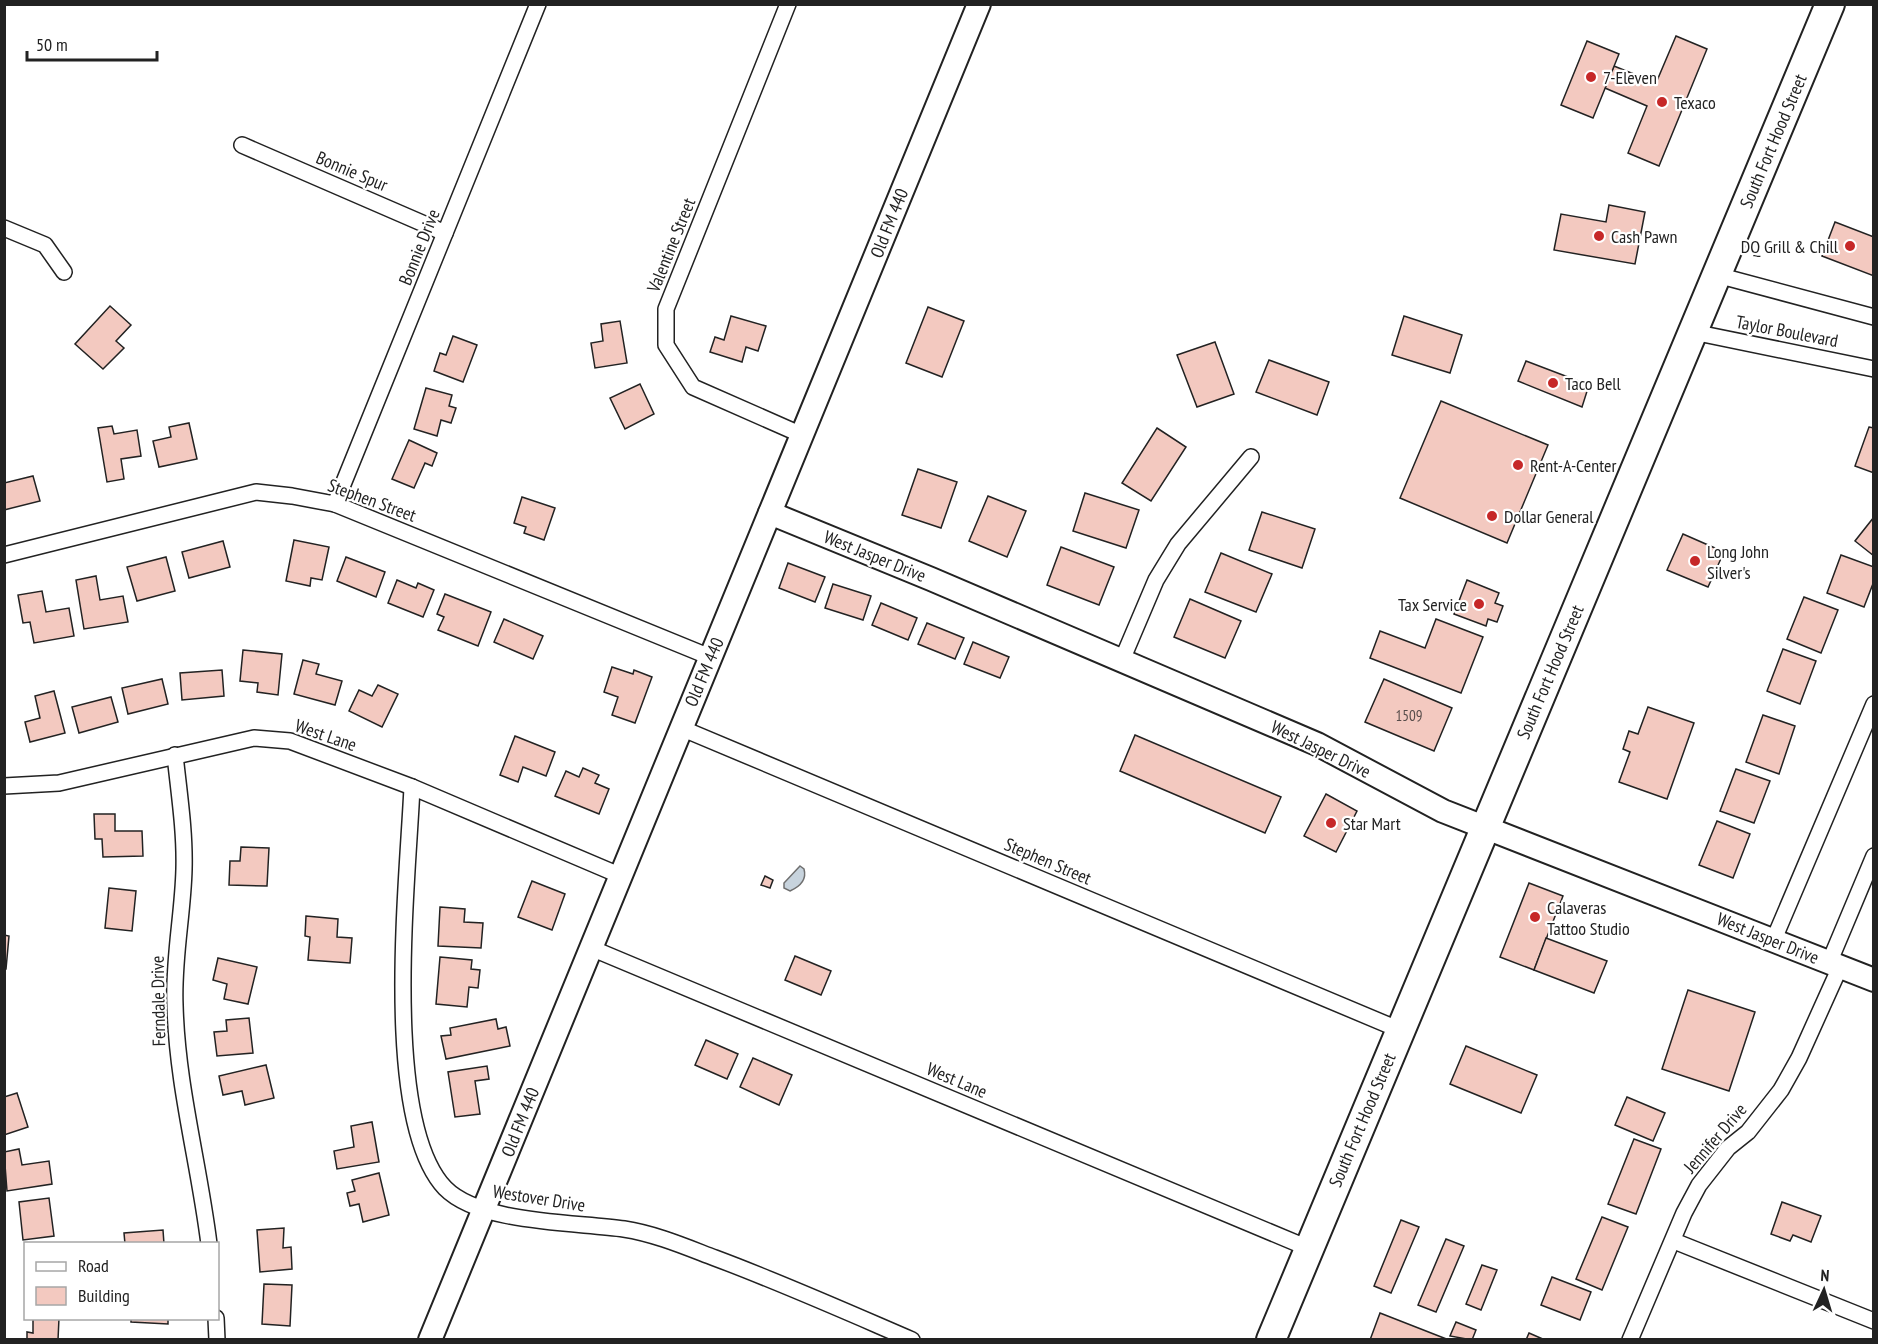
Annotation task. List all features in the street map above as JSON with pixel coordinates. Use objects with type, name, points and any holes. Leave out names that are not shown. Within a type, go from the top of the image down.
[{"type":"highway","name":"South Fort Hood Street","points":[[1271,1340],[1830,4]]},
{"type":"street","name":"Bonnie Drive","points":[[335,504],[538,4]]},
{"type":"street","name":"Valentine Street","points":[[788,4],[666,309],[666,345],[693,387],[802,435]]},
{"type":"street","name":"Old FM 440","points":[[430,1340],[619,875],[979,4]]},
{"type":"street","name":"Bonnie Spur","points":[[242,145],[446,233]]},
{"type":"street","points":[[4,228],[45,245],[64,272]]},
{"type":"street","name":"Taylor Boulevard","points":[[1717,275],[1874,317]]},
{"type":"street","name":"Taylor Boulevard","points":[[1693,332],[1874,369]]},
{"type":"street","points":[[1122,660],[1156,580],[1178,544],[1251,457]]},
{"type":"street","name":"Stephen Street","points":[[4,555],[256,492],[292,495],[335,504],[711,657]]},
{"type":"street","name":"West Jasper Drive","points":[[770,513],[1317,744],[1410,795],[1484,828],[1774,939],[1874,980]]},
{"type":"street","points":[[1774,939],[1874,704]]},
{"type":"street","name":"Stephen Street","points":[[681,728],[1400,1030]]},
{"type":"street","name":"West Lane","points":[[4,786],[59,783],[254,738],[290,741],[412,787],[619,875]]},
{"type":"street","name":"Ferndale Drive","points":[[175,755],[184,869],[176,958],[177,1046],[183,1101],[209,1242]]},
{"type":"street","name":"Westover Drive","points":[[412,787],[402,988],[404,1043],[412,1112],[426,1157],[445,1188],[484,1209],[553,1223],[625,1229],[658,1237],[748,1270],[912,1340]]},
{"type":"street","name":"Jennifer Drive","points":[[1630,1340],[1674,1241],[1683,1213],[1699,1185],[1728,1148],[1748,1132],[1781,1090],[1799,1058],[1874,856]]},
{"type":"street","name":"West Lane","points":[[591,948],[1308,1248]]},
{"type":"street","points":[[1674,1241],[1874,1321]]},
{"type":"street","points":[[216,1320],[217,1340]]},
{"type":"shaded area","points":[[800,866],[805,873],[802,883],[790,891],[784,888],[784,883]]},
{"type":"building","name":"Texaco","points":[[1676,36],[1707,49],[1659,166],[1628,153],[1647,106],[1605,88],[1614,66],[1656,83]]},
{"type":"building","name":"7-Eleven","points":[[1587,41],[1619,54],[1593,118],[1561,105]]},
{"type":"building","name":"Cash Pawn","points":[[1609,205],[1645,212],[1635,264],[1554,250],[1561,214],[1606,222]]},
{"type":"building","name":"DQ Grill & Chill","points":[[1835,222],[1874,237],[1874,276],[1822,256]]},
{"type":"building","points":[[110,306],[131,325],[116,341],[124,348],[103,369],[75,344]]},
{"type":"building","points":[[928,307],[964,321],[942,377],[906,363]]},
{"type":"building","points":[[731,316],[766,326],[758,351],[746,347],[742,362],[710,352],[715,337],[724,340]]},
{"type":"building","points":[[1404,316],[1462,335],[1450,373],[1392,355]]},
{"type":"building","points":[[620,321],[627,363],[595,368],[591,343],[603,341],[601,324]]},
{"type":"building","points":[[453,336],[477,345],[463,382],[434,371],[440,353],[446,355]]},
{"type":"building","points":[[1215,342],[1234,394],[1197,407],[1177,355]]},
{"type":"building","points":[[1269,360],[1329,382],[1317,415],[1256,392]]},
{"type":"building","name":"Taco Bell","points":[[1526,361],[1589,385],[1582,407],[1518,381]]},
{"type":"building","points":[[640,384],[654,414],[625,429],[610,398]]},
{"type":"building","points":[[426,388],[452,395],[449,406],[456,408],[451,423],[441,420],[437,436],[414,429]]},
{"type":"building","points":[[1441,401],[1548,445],[1507,543],[1400,498]]},
{"type":"building","points":[[189,423],[197,459],[159,467],[153,441],[171,437],[169,427]]},
{"type":"building","points":[[112,426],[114,434],[137,430],[141,456],[121,459],[124,479],[107,482],[98,428]]},
{"type":"building","points":[[1869,427],[1874,428],[1874,473],[1855,466]]},
{"type":"building","points":[[1157,428],[1186,447],[1151,501],[1122,483]]},
{"type":"building","points":[[409,440],[437,453],[432,466],[425,463],[414,488],[392,479]]},
{"type":"building","points":[[918,469],[957,482],[941,528],[902,515]]},
{"type":"building","points":[[33,476],[40,501],[4,510],[4,483]]},
{"type":"building","points":[[1085,493],[1139,510],[1126,548],[1073,531]]},
{"type":"building","points":[[988,496],[1026,511],[1007,557],[969,541]]},
{"type":"building","points":[[522,497],[555,508],[544,540],[524,533],[526,527],[514,523]]},
{"type":"building","points":[[1262,512],[1315,529],[1302,568],[1249,550]]},
{"type":"building","points":[[1874,517],[1874,556],[1855,541]]},
{"type":"building","name":"Long John Silver's","points":[[1683,534],[1724,552],[1708,587],[1667,570]]},
{"type":"building","points":[[294,540],[329,547],[322,580],[311,578],[310,586],[286,581]]},
{"type":"building","points":[[223,541],[230,567],[189,578],[182,552]]},
{"type":"building","points":[[1061,547],[1114,567],[1099,605],[1047,585]]},
{"type":"building","points":[[1221,553],[1272,574],[1256,612],[1205,592]]},
{"type":"building","points":[[1841,555],[1874,567],[1874,581],[1864,607],[1827,593]]},
{"type":"building","points":[[166,557],[175,591],[137,601],[127,567]]},
{"type":"building","points":[[346,557],[385,572],[376,597],[337,581]]},
{"type":"building","points":[[788,563],[825,577],[815,602],[779,588]]},
{"type":"building","points":[[96,576],[100,600],[123,596],[128,622],[84,629],[76,580]]},
{"type":"building","points":[[397,580],[416,588],[418,583],[434,590],[423,617],[388,603]]},
{"type":"building","name":"Tax Service","points":[[1467,580],[1499,593],[1495,603],[1503,606],[1497,622],[1488,619],[1486,626],[1454,614]]},
{"type":"building","points":[[833,584],[871,596],[863,620],[825,608]]},
{"type":"building","points":[[42,591],[46,612],[69,608],[74,636],[34,643],[30,622],[23,623],[18,595]]},
{"type":"building","points":[[445,594],[491,612],[478,646],[438,630],[444,617],[437,614]]},
{"type":"building","points":[[1804,597],[1838,610],[1821,653],[1787,639]]},
{"type":"building","points":[[1190,599],[1241,621],[1225,658],[1174,637]]},
{"type":"building","points":[[881,603],[917,618],[908,640],[872,625]]},
{"type":"building","points":[[504,619],[543,636],[533,659],[494,642]]},
{"type":"building","points":[[1436,619],[1483,637],[1461,693],[1370,658],[1380,631],[1425,648]]},
{"type":"building","points":[[927,623],[964,638],[955,659],[918,644]]},
{"type":"building","points":[[973,642],[1009,657],[1000,678],[964,664]]},
{"type":"building","points":[[1783,649],[1816,661],[1800,704],[1767,691]]},
{"type":"building","points":[[243,650],[282,654],[278,695],[257,692],[258,683],[240,681]]},
{"type":"building","points":[[303,660],[319,664],[316,674],[342,681],[335,705],[294,694]]},
{"type":"building","points":[[612,667],[633,674],[634,670],[652,677],[635,723],[612,715],[618,697],[604,692]]},
{"type":"building","points":[[222,670],[224,696],[182,700],[180,673]]},
{"type":"building","points":[[162,679],[168,704],[128,714],[122,688]]},
{"type":"building","points":[[1384,679],[1452,708],[1434,751],[1365,722]]},
{"type":"building","points":[[378,685],[398,694],[382,727],[349,711],[359,690],[372,696]]},
{"type":"building","points":[[54,691],[65,733],[30,742],[25,722],[40,718],[35,696]]},
{"type":"building","points":[[111,697],[118,722],[79,733],[72,707]]},
{"type":"building","points":[[1648,707],[1694,723],[1667,799],[1619,782],[1630,752],[1623,749],[1629,731],[1638,734]]},
{"type":"building","points":[[1763,715],[1795,726],[1779,774],[1746,762]]},
{"type":"building","points":[[1135,735],[1281,797],[1265,833],[1120,771]]},
{"type":"building","points":[[515,736],[555,752],[546,776],[523,767],[518,782],[500,775]]},
{"type":"building","points":[[583,768],[599,775],[595,783],[609,789],[599,814],[555,796],[566,771],[579,777]]},
{"type":"building","points":[[1736,769],[1770,781],[1754,823],[1720,811]]},
{"type":"building","name":"Star Mart","points":[[1326,794],[1357,811],[1336,852],[1304,836]]},
{"type":"building","points":[[94,814],[115,814],[115,831],[142,831],[143,856],[103,857],[102,839],[95,839]]},
{"type":"building","points":[[1717,821],[1750,834],[1733,878],[1699,865]]},
{"type":"building","points":[[241,847],[269,848],[267,886],[229,885],[230,861],[240,861]]},
{"type":"building","points":[[765,876],[773,880],[770,888],[761,885]]},
{"type":"building","points":[[532,881],[565,894],[552,930],[518,917]]},
{"type":"building","name":"Calaveras Tattoo Studio","points":[[1529,883],[1563,896],[1534,970],[1500,957]]},
{"type":"building","points":[[109,888],[136,891],[132,931],[105,928]]},
{"type":"building","points":[[440,907],[465,909],[464,922],[483,923],[481,948],[438,946]]},
{"type":"building","points":[[306,916],[338,919],[337,937],[352,938],[350,963],[308,960],[310,937],[305,936]]},
{"type":"building","points":[[4,935],[9,936],[6,969],[4,969]]},
{"type":"building","points":[[1546,938],[1607,961],[1594,993],[1534,970]]},
{"type":"building","points":[[795,956],[831,971],[821,995],[785,980]]},
{"type":"building","points":[[440,957],[472,960],[471,969],[480,970],[478,988],[469,987],[467,1007],[436,1004]]},
{"type":"building","points":[[218,958],[257,967],[248,1004],[224,999],[227,984],[213,980]]},
{"type":"building","points":[[1688,990],[1755,1012],[1729,1091],[1662,1069]]},
{"type":"building","points":[[249,1018],[253,1053],[217,1056],[214,1032],[227,1031],[226,1020]]},
{"type":"building","points":[[496,1019],[498,1029],[506,1027],[510,1046],[446,1059],[441,1036],[451,1035],[450,1028]]},
{"type":"building","points":[[706,1040],[738,1054],[727,1079],[695,1065]]},
{"type":"building","points":[[1466,1046],[1537,1075],[1521,1113],[1450,1084]]},
{"type":"building","points":[[753,1058],[792,1075],[779,1105],[740,1087]]},
{"type":"building","points":[[266,1065],[274,1098],[245,1105],[242,1091],[223,1095],[219,1076]]},
{"type":"building","points":[[487,1066],[489,1079],[475,1081],[480,1114],[455,1117],[448,1072]]},
{"type":"building","points":[[17,1093],[28,1127],[4,1135],[4,1097]]},
{"type":"building","points":[[1627,1097],[1665,1113],[1653,1141],[1615,1125]]},
{"type":"building","points":[[372,1122],[379,1162],[337,1169],[334,1151],[354,1147],[351,1126]]},
{"type":"building","points":[[1634,1139],[1661,1149],[1636,1214],[1608,1204]]},
{"type":"building","points":[[19,1149],[22,1165],[49,1161],[52,1184],[7,1191],[4,1152]]},
{"type":"building","points":[[379,1173],[389,1215],[363,1222],[359,1204],[350,1206],[347,1193],[355,1191],[352,1180]]},
{"type":"building","points":[[49,1198],[54,1236],[23,1240],[19,1202]]},
{"type":"building","points":[[1782,1202],[1821,1216],[1811,1242],[1793,1235],[1790,1241],[1771,1234]]},
{"type":"building","points":[[1602,1217],[1628,1227],[1602,1290],[1576,1279]]},
{"type":"building","points":[[1401,1220],[1419,1227],[1391,1293],[1374,1286]]},
{"type":"building","points":[[284,1228],[283,1248],[291,1247],[292,1269],[260,1272],[257,1230]]},
{"type":"building","points":[[163,1230],[164,1242],[125,1242],[124,1233]]},
{"type":"building","points":[[1446,1239],[1464,1246],[1436,1312],[1418,1305]]},
{"type":"building","points":[[1482,1265],[1497,1270],[1481,1310],[1466,1304]]},
{"type":"building","points":[[1552,1277],[1591,1292],[1580,1320],[1541,1305]]},
{"type":"building","points":[[264,1284],[292,1285],[290,1326],[262,1324]]},
{"type":"building","points":[[1380,1313],[1449,1340],[1370,1340]]},
{"type":"building","points":[[33,1320],[59,1320],[58,1340],[27,1340],[27,1332],[33,1333]]},
{"type":"building","points":[[131,1320],[168,1320],[168,1324],[131,1322]]},
{"type":"building","points":[[1456,1322],[1476,1330],[1472,1340],[1450,1336]]},
{"type":"building","points":[[1529,1333],[1545,1340],[1526,1340]]},
{"type":"place","name":"7-Eleven","points":[[1591,77]]},
{"type":"place","name":"Texaco","points":[[1662,102]]},
{"type":"place","name":"Cash Pawn","points":[[1599,236]]},
{"type":"place","name":"DQ Grill & Chill","points":[[1850,246]]},
{"type":"place","name":"Taco Bell","points":[[1553,383]]},
{"type":"place","name":"Rent-A-Center","points":[[1518,465]]},
{"type":"place","name":"Dollar General","points":[[1492,516]]},
{"type":"place","name":"Long John Silver's","points":[[1695,561]]},
{"type":"place","name":"Tax Service","points":[[1479,604]]},
{"type":"place","name":"Star Mart","points":[[1331,823]]},
{"type":"place","name":"Calaveras Tattoo Studio","points":[[1535,917]]}]
